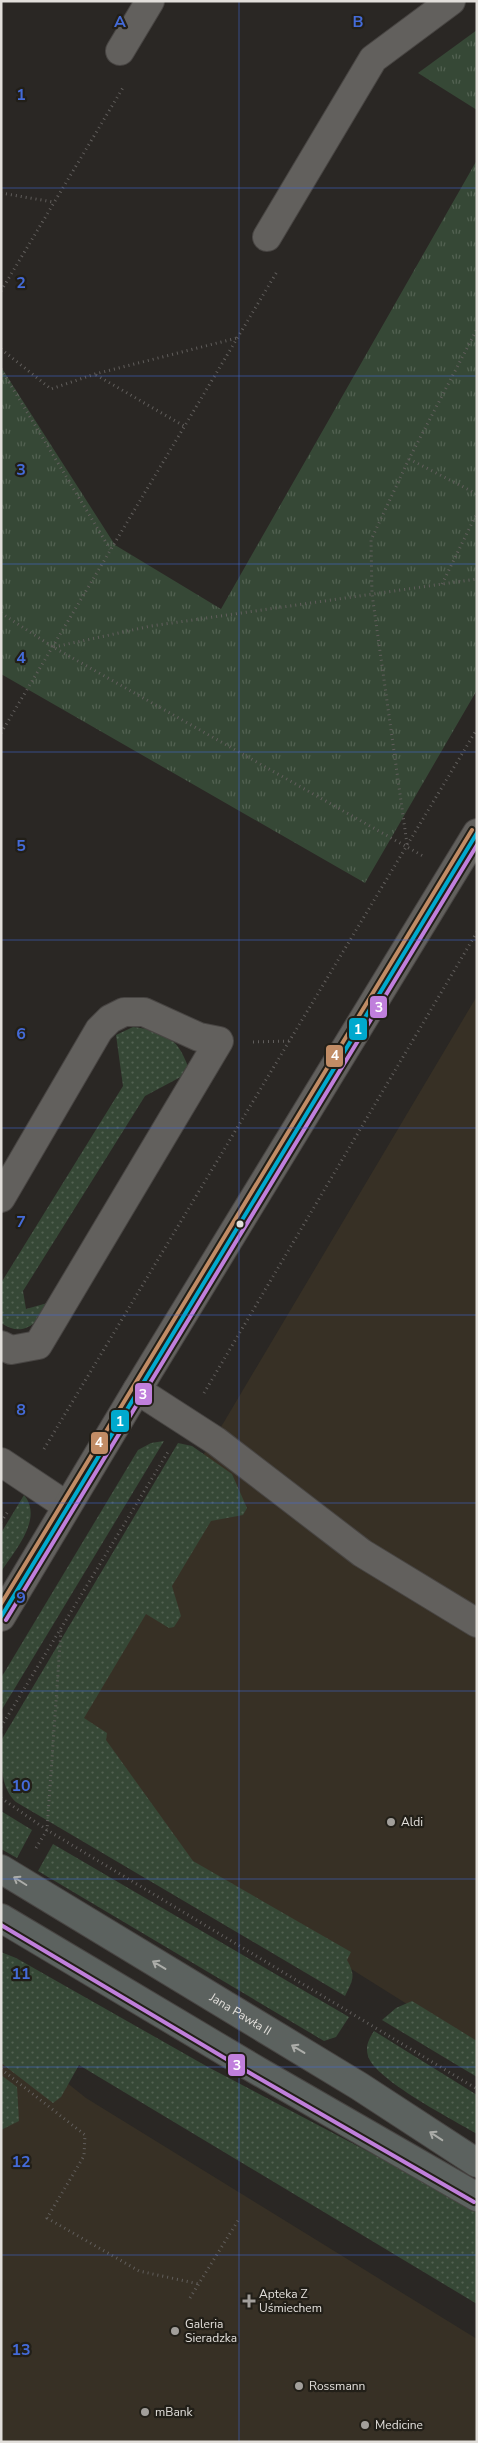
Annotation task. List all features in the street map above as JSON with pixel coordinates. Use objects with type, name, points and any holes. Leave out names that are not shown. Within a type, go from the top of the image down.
[{"type":"main road","name":"Jana Pawła II","points":[[1,1869],[359,2086],[477,2162]]},
{"type":"main road","points":[[1,1918],[258,2071],[477,2197]]},
{"type":"street","points":[[120,51],[150,1]]},
{"type":"street","points":[[267,237],[373,59],[451,1]]},
{"type":"street","points":[[1,1617],[477,832]]},
{"type":"street","points":[[1,1198],[99,1030],[110,1019],[124,1012],[144,1012],[199,1037],[219,1041],[38,1345],[11,1350],[1,1345]]},
{"type":"street","points":[[137,1390],[216,1441],[362,1553],[477,1623]]},
{"type":"street","points":[[1,1462],[67,1506]]},
{"type":"street","points":[[1,1933],[38,1941]]},
{"type":"path","points":[[1,291],[124,85]]},
{"type":"path","points":[[1,193],[53,202]]},
{"type":"path","points":[[1,733],[283,261]]},
{"type":"path","points":[[407,845],[372,594],[371,540],[409,459],[477,329]]},
{"type":"path","points":[[1,349],[51,389],[95,374],[237,338]]},
{"type":"path","points":[[1,369],[110,549]]},
{"type":"path","points":[[95,374],[184,426]]},
{"type":"path","points":[[409,459],[477,494]]},
{"type":"path","points":[[442,584],[477,513]]},
{"type":"path","points":[[53,647],[151,626],[477,579]]},
{"type":"path","points":[[1,613],[53,647],[407,845]]},
{"type":"path","points":[[1,1522],[477,729]]},
{"type":"path","points":[[1,1727],[187,1422],[477,932]]},
{"type":"path","points":[[47,1830],[55,1694],[62,1627]]},
{"type":"path","points":[[1,1798],[47,1830],[477,2089]]},
{"type":"path","points":[[1,2069],[85,2135],[84,2156],[47,2218],[139,2271],[199,2284]]},
{"type":"path","points":[[190,2298],[239,2219]]},
{"type":"shaded area","points":[[477,996],[477,2048],[12,1756],[224,1422]]},
{"type":"shaded area","points":[[21,2046],[86,2098],[477,2339],[477,2442],[1,2442],[1,2059]]},
{"type":"green space","points":[[477,30],[477,110],[418,73]]},
{"type":"green space","points":[[477,160],[477,690],[365,883],[1,674],[1,367],[115,545],[221,609]]},
{"type":"green space","points":[[133,1027],[155,1031],[170,1039],[181,1052],[190,1072],[145,1096],[23,1291],[26,1309],[51,1302],[36,1322],[30,1326],[24,1329],[9,1328],[1,1323],[1,1283],[123,1086],[116,1035]]},
{"type":"green space","points":[[164,1441],[1,1711],[1,1678],[138,1450],[151,1443]]},
{"type":"green space","points":[[178,1443],[192,1446],[232,1474],[247,1508],[243,1515],[211,1521],[172,1586],[181,1616],[174,1627],[169,1628],[146,1614],[84,1718],[107,1733],[106,1740],[193,1861],[351,1952],[347,1960],[352,1970],[352,1978],[345,1996],[16,1802],[4,1781],[1,1764],[2,1739]]},
{"type":"green space","points":[[24,1495],[29,1504],[31,1514],[29,1524],[25,1535],[1,1572],[1,1533]]},
{"type":"green space","points":[[1,1811],[32,1830],[17,1858],[1,1849]]},
{"type":"green space","points":[[53,1844],[349,2017],[336,2037],[324,2041],[38,1871]]},
{"type":"green space","points":[[1,1952],[16,1958],[208,2067],[477,2211],[477,2304],[79,2065],[61,2097],[53,2103],[1,2063]]},
{"type":"green space","points":[[412,2001],[477,2041],[477,2077],[382,2020],[396,2008]]},
{"type":"green space","points":[[374,2031],[477,2095],[477,2134],[416,2099],[374,2066],[368,2056],[367,2046]]},
{"type":"green space","points":[[1,2075],[17,2087],[19,2121],[1,2130]]},
{"type":"transit line","name":"4","points":[[1,1604],[472,830]]},
{"type":"transit line","name":"1","points":[[1,1617],[477,833]]},
{"type":"transit line","name":"3","points":[[6,1620],[477,845]]},
{"type":"transit line","name":"3","points":[[1,1925],[255,2076],[474,2202]]},
{"type":"place","name":"Aldi","points":[[391,1822]]},
{"type":"place","name":"Apteka Z Uśmiechem","points":[[249,2301]]},
{"type":"place","name":"Galeria Sieradzka","points":[[175,2331]]},
{"type":"place","name":"Rossmann","points":[[299,2386]]},
{"type":"place","name":"mBank","points":[[145,2412]]},
{"type":"place","name":"Medicine","points":[[365,2425]]}]
